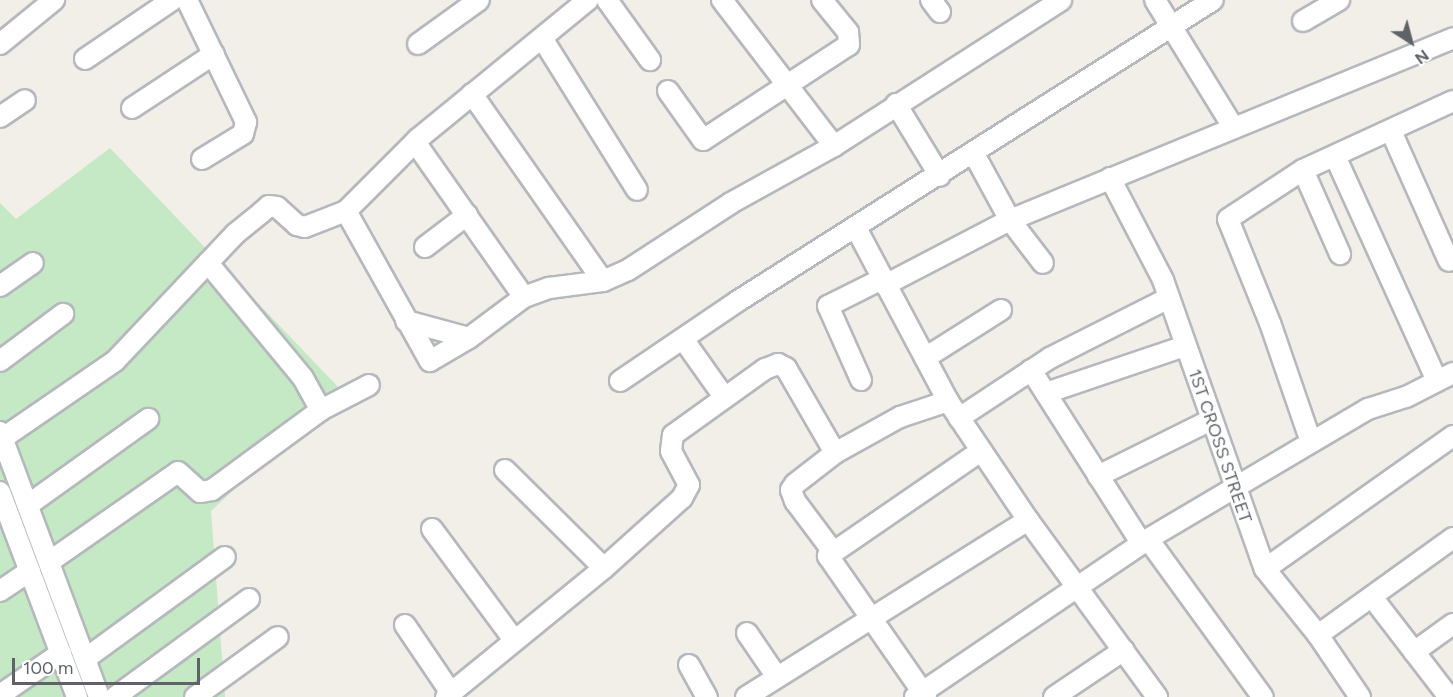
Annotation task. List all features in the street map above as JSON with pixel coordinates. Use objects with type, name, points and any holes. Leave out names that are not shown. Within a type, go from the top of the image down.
[{"type":"street","points":[[0,44],[54,0]]},
{"type":"street","points":[[85,59],[172,0]]},
{"type":"street","points":[[187,0],[214,54],[246,128],[202,159]]},
{"type":"street","points":[[418,44],[479,0]]},
{"type":"street","points":[[99,697],[1,436],[115,361],[208,262],[269,206],[305,227],[346,211],[415,142],[588,0]]},
{"type":"street","points":[[607,0],[650,60]]},
{"type":"street","points":[[722,0],[834,146]]},
{"type":"street","points":[[668,91],[703,140],[787,83],[849,45],[848,32],[822,0]]},
{"type":"street","points":[[346,211],[430,361],[469,338],[524,297],[549,288],[603,281],[834,146],[1061,0]]},
{"type":"street","points":[[1155,0],[1233,127]]},
{"type":"street","points":[[620,381],[1213,0]]},
{"type":"street","points":[[1302,21],[1339,0]]},
{"type":"street","points":[[542,38],[637,190]]},
{"type":"street","points":[[861,380],[828,306],[884,282],[1010,220],[1453,38]]},
{"type":"street","points":[[132,108],[214,54]]},
{"type":"street","points":[[472,94],[603,281]]},
{"type":"street","points":[[0,117],[25,100]]},
{"type":"street","points":[[1311,442],[1270,323],[1228,219],[1303,170],[1453,101]]},
{"type":"street","points":[[896,104],[940,176]]},
{"type":"street","points":[[1391,131],[1449,261]]},
{"type":"street","points":[[415,142],[524,297]]},
{"type":"street","points":[[974,154],[1010,220],[1044,263]]},
{"type":"street","points":[[981,451],[828,556],[921,696],[1145,542],[1368,409],[1406,397],[1445,377],[1335,156]]},
{"type":"street","points":[[1303,170],[1340,254]]},
{"type":"street","name":"1ST CROSS STREET","points":[[1110,178],[1169,298],[1234,488],[1265,569],[1318,635],[1360,697]]},
{"type":"street","points":[[425,247],[467,215]]},
{"type":"street","points":[[856,228],[948,401],[1028,520],[1157,697]]},
{"type":"street","points":[[208,262],[233,304],[303,378],[321,410]]},
{"type":"street","points":[[0,286],[33,263]]},
{"type":"street","points":[[959,418],[1031,370],[1169,298]]},
{"type":"street","points":[[925,358],[1001,310]]},
{"type":"street","points":[[0,361],[63,314]]},
{"type":"street","points":[[406,321],[469,338]]},
{"type":"street","points":[[683,339],[725,398]]},
{"type":"street","points":[[1046,393],[1185,346]]},
{"type":"street","points":[[405,625],[449,695],[604,568],[687,491],[688,480],[674,458],[673,435],[765,369],[778,364],[786,368],[835,453]]},
{"type":"street","points":[[1031,370],[1098,476],[1145,542],[1263,697]]},
{"type":"street","points":[[49,562],[178,472],[200,492],[212,490],[321,410],[369,385]]},
{"type":"street","points":[[834,553],[795,501],[791,490],[835,453],[900,417],[948,401]]},
{"type":"street","points":[[28,505],[148,419]]},
{"type":"street","points":[[1098,476],[1211,420]]},
{"type":"street","points":[[1265,569],[1453,436]]},
{"type":"street","points":[[505,470],[604,568]]},
{"type":"street","points":[[0,492],[4,518],[27,562],[78,697]]},
{"type":"street","points":[[746,697],[1028,520]]},
{"type":"street","points":[[432,530],[514,640]]},
{"type":"street","points":[[1318,635],[1453,538]]},
{"type":"street","points":[[0,591],[27,562],[41,540]]},
{"type":"street","points":[[85,659],[225,557]]},
{"type":"street","points":[[1372,597],[1449,697]]},
{"type":"street","points":[[115,697],[249,599]]},
{"type":"street","points":[[1414,652],[1453,624]]},
{"type":"street","points":[[747,633],[777,677]]},
{"type":"street","points":[[195,697],[278,637]]},
{"type":"street","points":[[1054,697],[1124,650]]},
{"type":"street","points":[[0,695],[61,653]]},
{"type":"street","points":[[688,665],[708,697]]},
{"type":"green space","points":[[110,148],[340,389],[211,511],[225,697],[0,697],[0,203],[16,219]]}]
